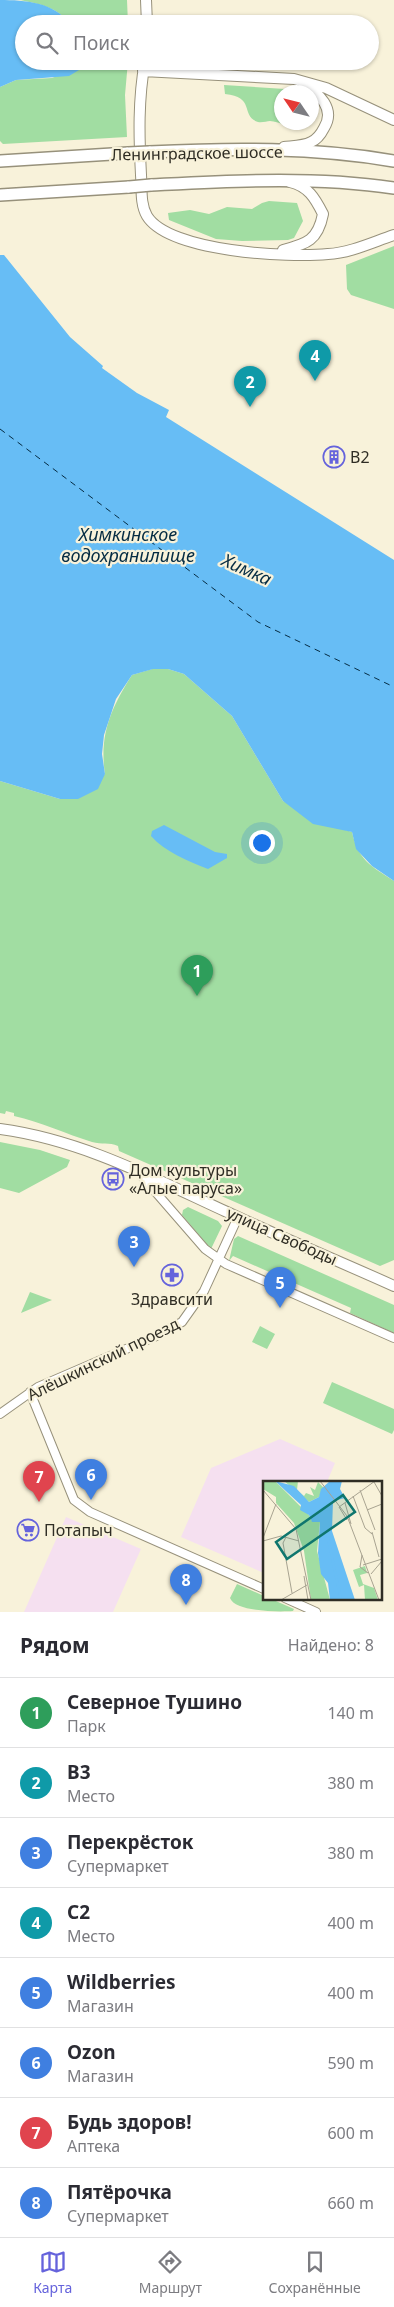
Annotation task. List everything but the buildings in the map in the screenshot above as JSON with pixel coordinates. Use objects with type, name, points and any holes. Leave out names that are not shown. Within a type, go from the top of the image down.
[{"type":"main road","name":"Ленинградское шоссе","points":[[0,161],[149,152],[271,149],[370,157],[394,161]]},
{"type":"main road","name":"Ленинградское шоссе","points":[[0,195],[129,186],[283,180],[318,180],[394,188]]},
{"type":"street","points":[[146,0],[147,15]]},
{"type":"street","points":[[143,70],[138,111],[142,203],[148,218],[154,224],[177,236],[235,252],[330,254],[394,236]]},
{"type":"street","points":[[190,70],[294,79],[326,88],[394,120]]},
{"type":"street","points":[[271,149],[310,143],[318,137],[326,124],[328,108],[323,99],[310,88],[294,79]]},
{"type":"street","points":[[275,253],[311,240],[317,233],[323,214],[315,197],[306,188],[283,180]]},
{"type":"street","name":"улица Свободы","points":[[0,1129],[79,1147],[136,1169],[238,1217],[394,1286]]},
{"type":"street","points":[[136,1169],[210,1254],[226,1264],[394,1338]]},
{"type":"street","name":"Алёшкинский проезд","points":[[0,1414],[30,1392],[176,1327],[191,1312],[220,1259],[238,1217]]},
{"type":"street","points":[[30,1392],[74,1500],[90,1512],[263,1589]]},
{"type":"street","points":[[289,1600],[316,1612]]},
{"type":"shaded area","points":[[280,1439],[335,1463],[327,1481],[263,1481],[263,1573],[181,1537],[211,1468]]},
{"type":"shaded area","points":[[66,1517],[141,1549],[113,1612],[24,1612]]},
{"type":"green space","points":[[20,0],[127,0],[128,15],[61,15],[41,5]]},
{"type":"green space","points":[[73,70],[127,70],[125,95],[127,137],[3,144],[0,141],[0,87],[16,80],[52,78]]},
{"type":"green space","points":[[224,85],[274,88],[274,122],[258,122],[250,116],[241,99],[225,94]]},
{"type":"green space","points":[[269,201],[297,203],[303,221],[294,238],[288,240],[242,241],[216,239],[169,220],[168,213],[190,210],[209,214],[227,207],[252,209]]},
{"type":"green space","points":[[394,246],[394,309],[351,295],[347,289],[346,265]]},
{"type":"green space","points":[[152,669],[168,669],[184,674],[232,716],[283,801],[336,827],[352,832],[362,856],[372,866],[394,881],[394,1260],[380,1266],[119,1151],[118,1146],[92,1142],[34,1121],[14,1116],[14,1113],[6,1111],[5,1114],[0,1113],[0,781],[60,799],[105,774],[105,734],[118,699],[132,675]]},
{"type":"green space","points":[[0,1142],[40,1150],[70,1160],[67,1167],[19,1193],[0,1188]]},
{"type":"green space","points":[[188,1207],[218,1221],[222,1226],[211,1249],[182,1215],[183,1210]]},
{"type":"green space","points":[[238,1236],[394,1305],[394,1333],[350,1313],[351,1308],[233,1256],[229,1261],[234,1239]]},
{"type":"green space","points":[[30,1292],[52,1300],[21,1313]]},
{"type":"green space","points":[[260,1326],[275,1334],[267,1349],[252,1342]]},
{"type":"green space","points":[[332,1382],[394,1409],[394,1430],[392,1434],[323,1403]]},
{"type":"green space","points":[[237,1584],[263,1596],[263,1600],[274,1600],[294,1609],[293,1611],[268,1611],[248,1609],[234,1603],[230,1598]]},
{"type":"water","points":[[0,0],[29,2],[56,11],[61,15],[15,15],[15,70],[79,70],[69,76],[16,80],[0,87]]},
{"type":"water","name":"Химкинское водохранилище","points":[[0,255],[4,255],[70,337],[103,366],[102,368],[137,393],[169,410],[166,417],[394,560],[394,881],[372,866],[356,849],[352,832],[313,824],[283,801],[232,716],[184,674],[168,669],[153,669],[132,675],[116,699],[104,735],[102,754],[105,774],[98,789],[78,799],[60,799],[0,781]]},
{"type":"water","points":[[164,825],[215,852],[227,854],[227,858],[208,869],[177,856],[151,836],[152,831]]},
{"type":"ferry route","points":[[0,429],[258,622],[394,687]]},
{"type":"place","name":"C2","points":[[315,381]]},
{"type":"place","name":"B3","points":[[250,407]]},
{"type":"place","name":"B2","points":[[334,457]]},
{"type":"place","name":"Северное Тушино","points":[[197,996]]},
{"type":"place","name":"Дом культуры «Алые паруса»","points":[[113,1179]]},
{"type":"place","name":"Перекрёсток","points":[[134,1267]]},
{"type":"place","name":"Здравсити","points":[[172,1275]]},
{"type":"place","name":"Wildberries","points":[[280,1308]]},
{"type":"place","name":"Ozon","points":[[91,1500]]},
{"type":"place","name":"Будь здоров!","points":[[39,1502]]},
{"type":"place","name":"Потапыч","points":[[28,1530]]},
{"type":"place","name":"Пятёрочка","points":[[186,1605]]},
{"type":"water label","name":"Химка","points":[[247,569]]}]
